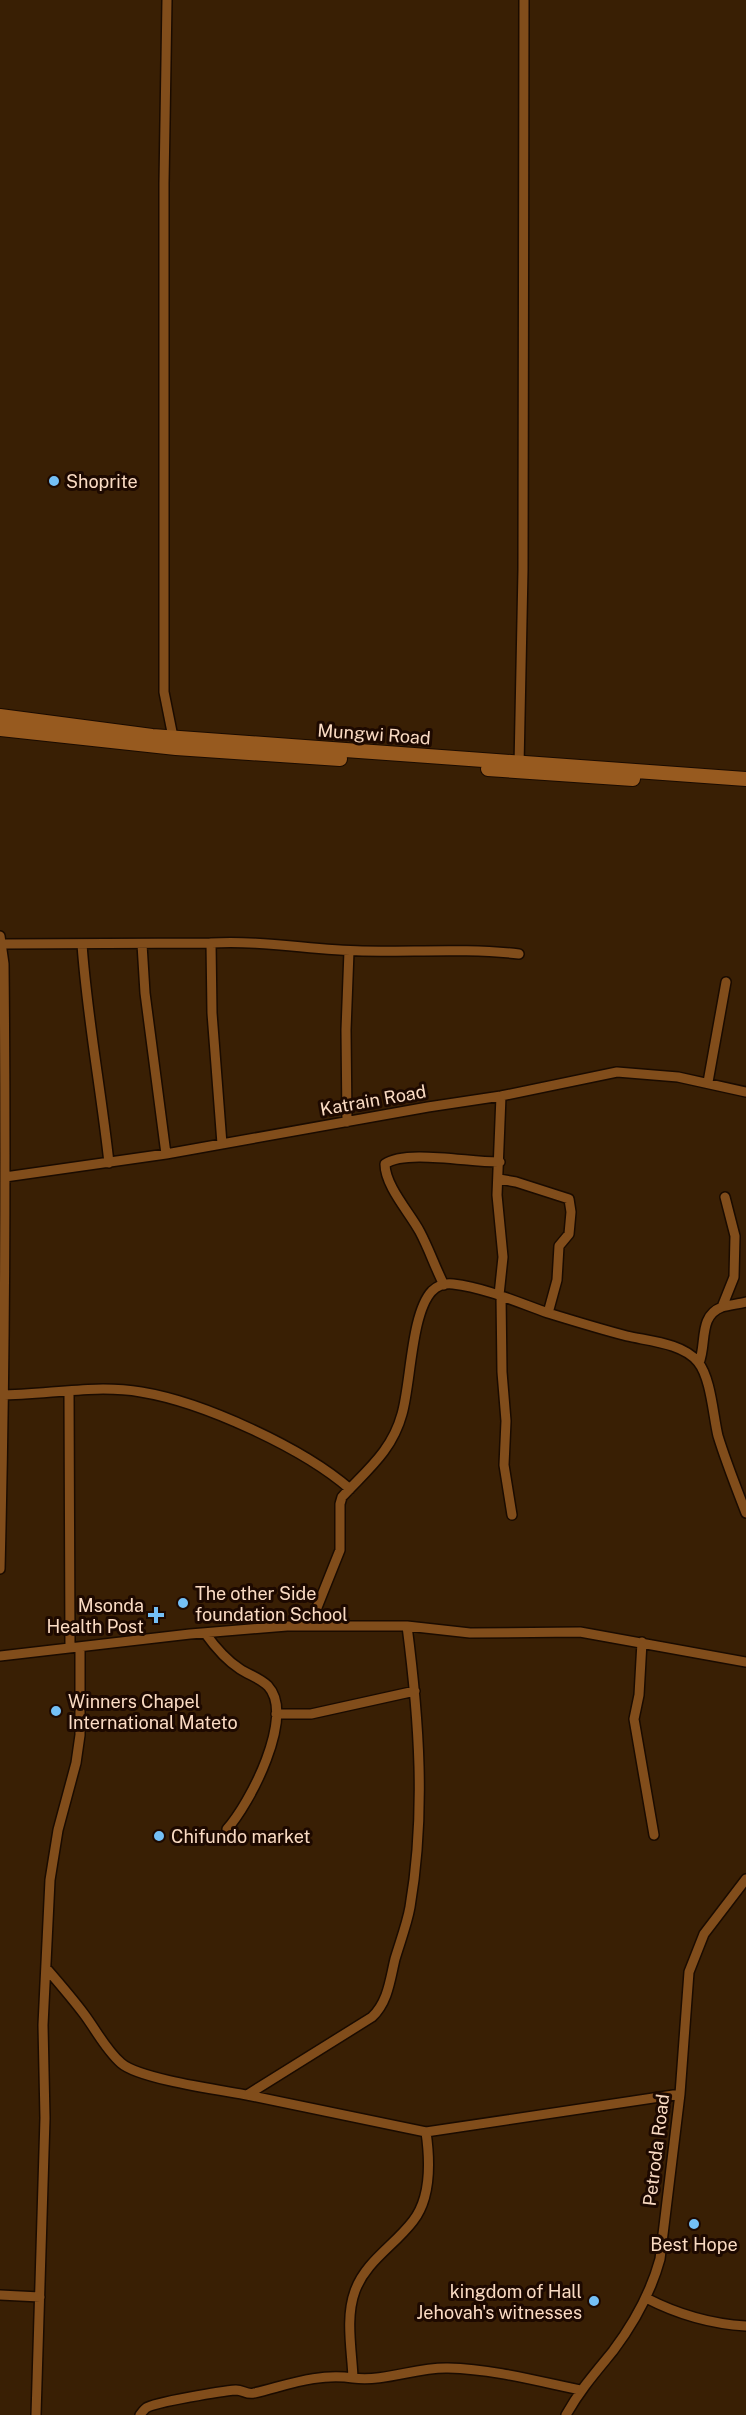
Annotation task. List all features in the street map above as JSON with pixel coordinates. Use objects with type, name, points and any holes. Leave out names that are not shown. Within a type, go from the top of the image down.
[{"type":"main road","name":"Mungwi Road","points":[[0,716],[173,737],[746,788]]},
{"type":"main road","name":"Mungwi Road","points":[[0,729],[176,748],[746,779]]},
{"type":"street","points":[[167,0],[164,183],[164,692],[173,737]]},
{"type":"street","points":[[519,767],[523,570],[524,0]]},
{"type":"street","points":[[0,1569],[4,1177],[1,940],[82,944],[259,942],[349,951],[494,951],[519,954]]},
{"type":"street","points":[[211,943],[212,1013],[222,1144]]},
{"type":"street","points":[[82,944],[86,998],[109,1162]]},
{"type":"street","points":[[142,944],[145,993],[166,1154]]},
{"type":"street","points":[[347,1122],[346,1030],[349,951]]},
{"type":"street","points":[[708,1082],[726,982]]},
{"type":"street","name":"Katrain Road","points":[[4,1177],[166,1154],[501,1096],[617,1072],[645,1072],[708,1082],[746,1092]]},
{"type":"street","points":[[501,1096],[497,1195],[503,1257],[500,1295],[506,1421],[504,1465],[512,1515]]},
{"type":"street","points":[[444,1285],[420,1233],[386,1174],[385,1164],[391,1161],[435,1157],[500,1162]]},
{"type":"street","points":[[499,1179],[569,1199],[571,1212],[569,1234],[559,1245],[556,1280],[548,1313]]},
{"type":"street","points":[[722,1307],[734,1274],[734,1230],[725,1197]]},
{"type":"street","points":[[310,1625],[340,1550],[340,1504],[350,1489],[377,1463],[396,1430],[402,1414],[414,1338],[423,1308],[431,1292],[444,1285],[451,1284],[500,1295],[609,1332],[681,1349],[699,1363],[718,1434],[746,1512]]},
{"type":"street","points":[[699,1363],[704,1348],[706,1320],[722,1307],[746,1302]]},
{"type":"street","points":[[2,1395],[97,1389],[140,1392],[169,1399],[251,1430],[311,1460],[350,1489]]},
{"type":"street","points":[[36,2415],[45,2129],[44,2025],[53,1855],[76,1762],[80,1735],[75,1648],[69,1390]]},
{"type":"street","points":[[0,1656],[205,1633],[310,1625],[407,1626],[470,1633],[580,1632],[746,1662]]},
{"type":"street","points":[[247,2095],[372,2017],[385,2000],[410,1909],[420,1817],[415,1691],[407,1626]]},
{"type":"street","points":[[205,1633],[216,1648],[231,1662],[268,1687],[275,1701],[276,1726],[260,1775],[245,1806],[227,1829]]},
{"type":"street","points":[[642,1642],[639,1695],[634,1719],[654,1835]]},
{"type":"street","points":[[276,1714],[311,1713],[415,1691]]},
{"type":"street","name":"Petroda Road","points":[[566,2415],[580,2390],[614,2349],[646,2298],[660,2259],[680,2094],[688,1982],[692,1960],[704,1934],[746,1879]]},
{"type":"street","points":[[46,1968],[75,2001],[111,2052],[132,2070],[189,2084],[426,2132],[680,2094]]},
{"type":"street","points":[[353,2378],[350,2315],[354,2292],[372,2262],[413,2221],[419,2211],[429,2168],[426,2132]]},
{"type":"street","points":[[0,2295],[40,2297]]},
{"type":"street","points":[[646,2298],[698,2318],[746,2326]]},
{"type":"street","points":[[140,2415],[146,2408],[155,2405],[238,2390],[251,2394],[309,2378],[334,2376],[381,2379],[448,2368],[487,2371],[580,2390]]},
{"type":"place","name":"Shoprite","points":[[54,481]]},
{"type":"place","name":"The other Side foundation School","points":[[183,1603]]},
{"type":"place","name":"Msonda Health Post","points":[[156,1615]]},
{"type":"place","name":"Winners Chapel International Mateto","points":[[56,1711]]},
{"type":"place","name":"Chifundo market","points":[[159,1836]]},
{"type":"place","name":"Best Hope","points":[[694,2224]]},
{"type":"place","name":"kingdom of Hall Jehovah's witnesses","points":[[594,2301]]}]
